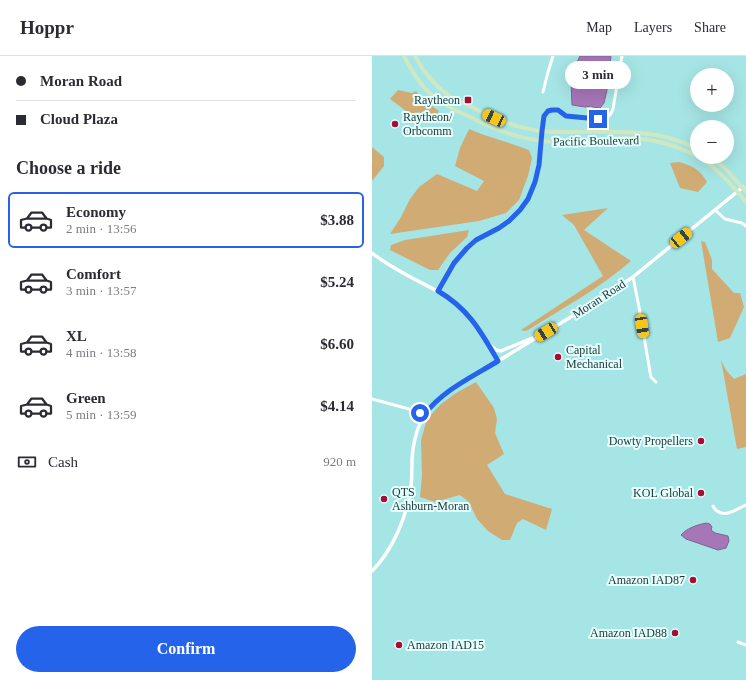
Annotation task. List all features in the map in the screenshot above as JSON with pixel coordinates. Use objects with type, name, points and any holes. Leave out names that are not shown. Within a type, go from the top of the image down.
[{"type":"main road","name":"Pacific Boulevard","points":[[404,56],[423,86],[432,94],[452,108],[496,130],[541,141],[558,142],[623,138],[647,139],[664,142],[690,152]]},
{"type":"main road","name":"Pacific Boulevard","points":[[414,56],[427,76],[449,96],[494,118],[520,127],[542,131],[647,133],[670,138],[690,146]]},
{"type":"main road","name":"Pacific Boulevard","points":[[709,164],[729,182],[746,202]]},
{"type":"main road","points":[[720,164],[744,186],[746,192]]},
{"type":"street","points":[[543,92],[553,56]]},
{"type":"street","points":[[438,291],[454,263],[467,248],[476,240],[509,221],[528,199],[539,165],[544,116],[548,111],[558,110],[566,116],[598,119],[609,116],[614,104],[622,56]]},
{"type":"street","name":"Moran Road","points":[[372,571],[384,558],[394,540],[407,507],[412,483],[412,458],[414,442],[418,427],[424,415],[431,406],[447,392],[589,306],[633,277],[744,186]]},
{"type":"street","points":[[715,210],[725,219],[742,223],[746,226]]},
{"type":"street","points":[[372,254],[380,260],[450,298],[465,312],[478,329],[498,361]]},
{"type":"street","points":[[633,277],[651,377],[656,382]]},
{"type":"street","points":[[486,342],[496,350],[503,350],[546,332]]},
{"type":"street","points":[[372,399],[409,409],[424,415]]},
{"type":"street","points":[[713,506],[718,512],[729,513],[746,505]]},
{"type":"street","points":[[738,642],[746,646]]},
{"type":"shaded area","points":[[580,56],[611,56],[607,90],[604,103],[600,108],[572,105],[571,82]]},
{"type":"shaded area","points":[[398,90],[412,93],[416,91],[421,98],[439,111],[436,116],[431,119],[422,113],[410,114],[390,99]]},
{"type":"shaded area","points":[[469,129],[529,150],[532,158],[528,176],[519,200],[506,213],[479,221],[390,234],[410,199],[419,187],[437,174],[477,191],[484,181],[455,166],[460,148]]},
{"type":"shaded area","points":[[372,147],[384,157],[384,166],[372,181]]},
{"type":"shaded area","points":[[679,162],[695,169],[707,182],[698,192],[680,188],[670,163]]},
{"type":"shaded area","points":[[608,208],[584,230],[631,261],[607,280],[581,297],[528,330],[521,330],[603,276],[574,225],[562,215]]},
{"type":"shaded area","points":[[469,230],[467,237],[450,253],[438,270],[430,270],[390,250],[391,245],[405,240]]},
{"type":"shaded area","points":[[701,241],[705,242],[712,260],[712,269],[734,293],[740,293],[744,307],[730,338],[718,342]]},
{"type":"shaded area","points":[[721,360],[726,370],[734,379],[746,374],[746,447],[737,449]]},
{"type":"shaded area","points":[[476,382],[494,408],[497,419],[495,433],[504,454],[487,465],[505,494],[552,509],[546,530],[523,519],[517,523],[510,540],[502,540],[488,531],[477,519],[469,502],[460,495],[435,502],[420,497],[422,476],[421,440],[427,419],[441,404],[456,393]]},
{"type":"shaded area","points":[[706,523],[710,524],[712,527],[711,530],[715,533],[728,536],[729,541],[726,548],[718,550],[686,539],[681,535],[689,529]]},
{"type":"place","name":"Raytheon","points":[[468,100]]},
{"type":"place","name":"Raytheon/ Orbcomm","points":[[395,124]]},
{"type":"place","name":"Capital Mechanical","points":[[558,357]]},
{"type":"place","name":"Dowty Propellers","points":[[701,441]]},
{"type":"place","name":"KOL Global","points":[[701,493]]},
{"type":"place","name":"QTS Ashburn-Moran","points":[[384,499]]},
{"type":"place","name":"Amazon IAD87","points":[[693,580]]},
{"type":"place","name":"Amazon IAD88","points":[[675,633]]},
{"type":"place","name":"Amazon IAD15","points":[[399,645]]},
{"type":"route","points":[[420,413],[424,415],[431,406],[447,392],[498,361],[471,318],[458,304],[438,291],[454,263],[476,240],[509,221],[528,199],[535,182],[539,165],[544,116],[548,111],[558,110],[566,116],[598,119]]}]
